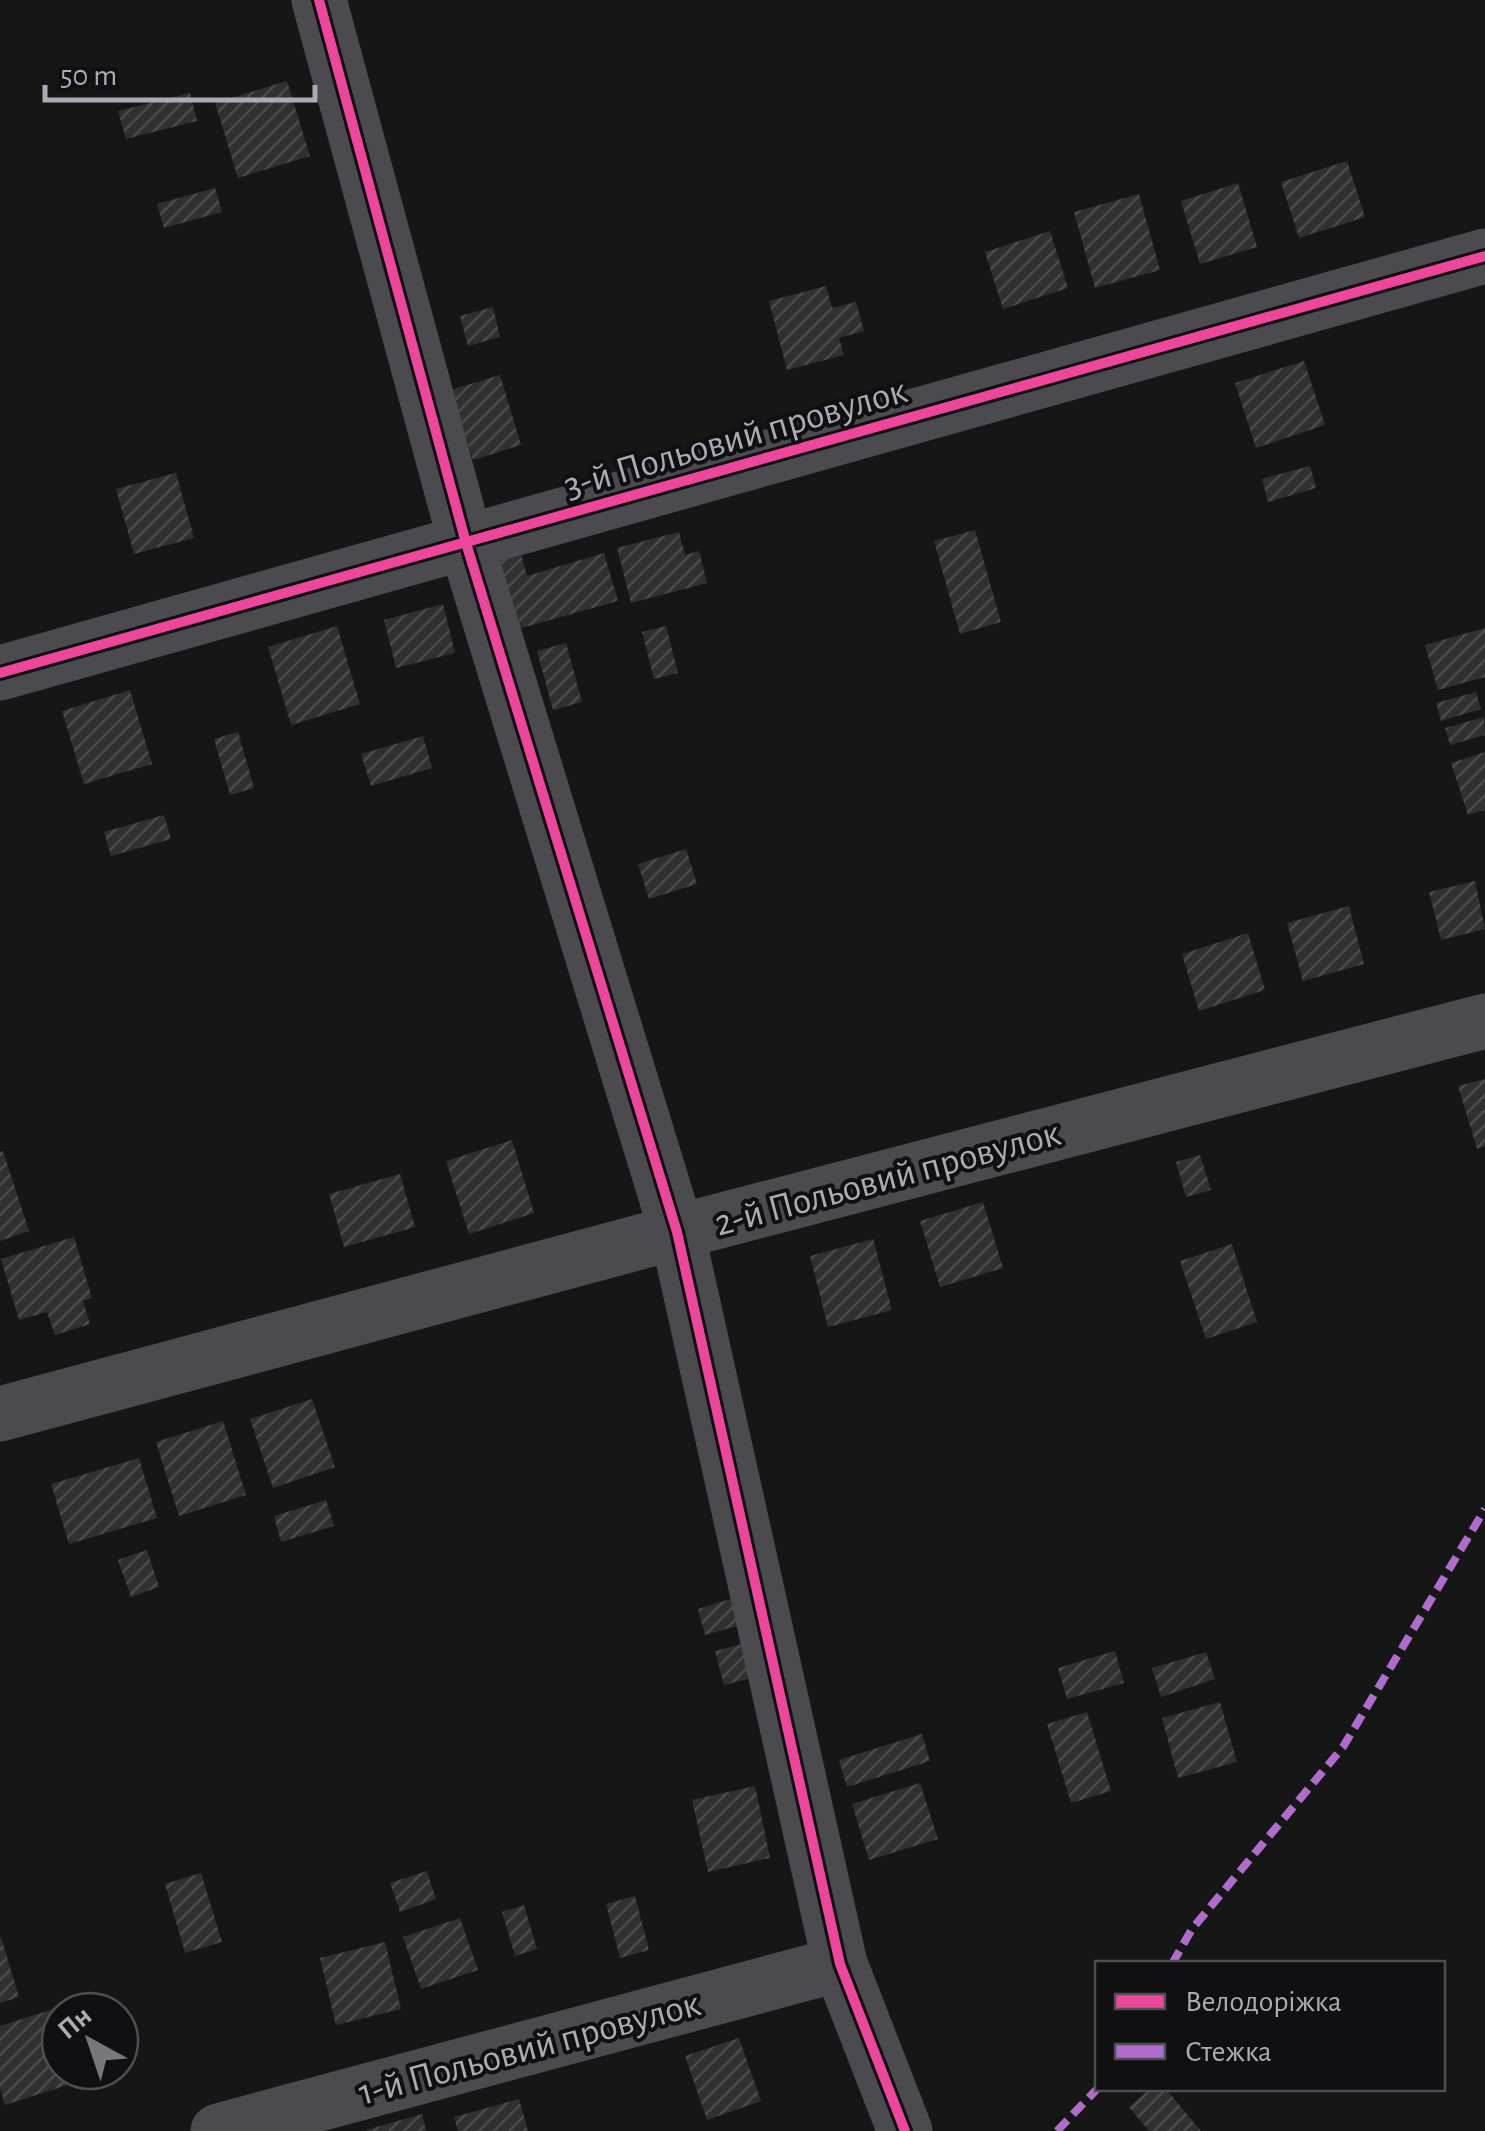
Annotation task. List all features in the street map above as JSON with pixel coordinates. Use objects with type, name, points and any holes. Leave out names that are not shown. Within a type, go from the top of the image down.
[{"type":"street","points":[[319,0],[466,543],[676,1232],[840,1964],[905,2131]]},
{"type":"street","name":"3-й Польовий провулок","points":[[0,674],[1485,256]]},
{"type":"street","name":"2-й Польовий провулок","points":[[0,1414],[1485,1021]]},
{"type":"street","name":"1-й Польовий провулок","points":[[218,2131],[840,1964]]},
{"type":"building","points":[[287,81],[310,156],[238,178],[215,103]]},
{"type":"building","points":[[190,93],[197,121],[126,139],[118,111]]},
{"type":"building","points":[[1347,161],[1365,217],[1299,238],[1281,182]]},
{"type":"building","points":[[1238,183],[1257,247],[1200,264],[1181,201]]},
{"type":"building","points":[[215,188],[222,212],[164,228],[157,204]]},
{"type":"building","points":[[1139,194],[1160,270],[1095,288],[1074,212]]},
{"type":"building","points":[[1050,231],[1068,288],[1003,309],[985,252]]},
{"type":"building","points":[[826,286],[832,308],[856,302],[864,331],[839,338],[844,355],[787,370],[769,301]]},
{"type":"building","points":[[493,307],[500,337],[468,346],[460,316]]},
{"type":"building","points":[[1304,361],[1325,425],[1256,448],[1235,383]]},
{"type":"building","points":[[500,375],[521,445],[473,460],[451,390]]},
{"type":"building","points":[[1310,466],[1316,488],[1268,502],[1262,479]]},
{"type":"building","points":[[176,473],[194,538],[134,554],[116,489]]},
{"type":"building","points":[[975,530],[1001,622],[960,634],[934,541]]},
{"type":"building","points":[[679,532],[685,555],[699,551],[707,583],[631,603],[617,548]]},
{"type":"building","points":[[604,553],[618,601],[507,632],[487,563],[521,554],[527,576]]},
{"type":"building","points":[[443,604],[455,653],[396,668],[384,620]]},
{"type":"building","points":[[337,626],[360,704],[291,725],[268,647]]},
{"type":"building","points":[[666,626],[678,673],[654,679],[642,632]]},
{"type":"building","points":[[1485,628],[1485,677],[1438,690],[1425,645]]},
{"type":"building","points":[[566,643],[582,702],[553,710],[537,651]]},
{"type":"building","points":[[130,690],[152,764],[84,784],[62,711]]},
{"type":"building","points":[[1476,692],[1481,709],[1441,721],[1436,703]]},
{"type":"building","points":[[1484,717],[1485,735],[1450,745],[1445,728]]},
{"type":"building","points":[[238,732],[254,788],[230,795],[214,739]]},
{"type":"building","points":[[423,736],[432,768],[371,786],[361,754]]},
{"type":"building","points":[[1485,752],[1485,810],[1468,815],[1451,763]]},
{"type":"building","points":[[164,815],[171,839],[111,856],[104,832]]},
{"type":"building","points":[[686,849],[697,884],[649,899],[638,864]]},
{"type":"building","points":[[1475,881],[1485,929],[1441,940],[1429,892]]},
{"type":"building","points":[[1349,906],[1364,964],[1303,981],[1287,923]]},
{"type":"building","points":[[1248,933],[1265,990],[1199,1011],[1182,954]]},
{"type":"building","points":[[1485,1079],[1485,1146],[1477,1149],[1458,1086]]},
{"type":"building","points":[[512,1140],[534,1213],[469,1234],[446,1161]]},
{"type":"building","points":[[3,1151],[29,1231],[0,1241],[0,1152]]},
{"type":"building","points":[[1200,1155],[1211,1190],[1186,1197],[1176,1162]]},
{"type":"building","points":[[400,1174],[415,1227],[344,1247],[329,1194]]},
{"type":"building","points":[[983,1202],[1003,1268],[940,1287],[920,1221]]},
{"type":"building","points":[[74,1237],[92,1298],[83,1301],[90,1324],[55,1335],[47,1312],[19,1320],[1,1259]]},
{"type":"building","points":[[873,1239],[892,1310],[828,1327],[810,1256]]},
{"type":"building","points":[[1232,1244],[1257,1322],[1206,1339],[1180,1261]]},
{"type":"building","points":[[312,1399],[335,1467],[273,1488],[250,1419]]},
{"type":"building","points":[[223,1421],[246,1495],[179,1516],[156,1442]]},
{"type":"building","points":[[139,1458],[157,1518],[69,1544],[51,1484]]},
{"type":"building","points":[[326,1500],[334,1526],[281,1542],[274,1516]]},
{"type":"building","points":[[147,1550],[159,1587],[131,1597],[118,1560]]},
{"type":"building","points":[[733,1598],[741,1625],[705,1635],[698,1609]]},
{"type":"building","points":[[742,1644],[751,1678],[724,1685],[715,1651]]},
{"type":"building","points":[[1115,1651],[1124,1683],[1067,1699],[1058,1668]]},
{"type":"building","points":[[1206,1652],[1215,1679],[1161,1697],[1152,1668]]},
{"type":"building","points":[[1220,1702],[1237,1762],[1178,1778],[1162,1718]]},
{"type":"building","points":[[1087,1712],[1111,1791],[1071,1803],[1047,1724]]},
{"type":"building","points":[[922,1734],[930,1761],[847,1787],[839,1760]]},
{"type":"building","points":[[920,1783],[938,1839],[869,1860],[852,1804]]},
{"type":"building","points":[[755,1786],[770,1858],[708,1872],[692,1800]]},
{"type":"building","points":[[427,1871],[436,1899],[400,1912],[390,1883]]},
{"type":"building","points":[[201,1873],[222,1942],[185,1953],[165,1884]]},
{"type":"building","points":[[635,1896],[649,1950],[620,1958],[606,1904]]},
{"type":"building","points":[[524,1905],[537,1949],[515,1956],[502,1912]]},
{"type":"building","points":[[460,1918],[478,1970],[421,1989],[403,1937]]},
{"type":"building","points":[[0,1938],[19,1997],[0,2003]]},
{"type":"building","points":[[385,1942],[401,2009],[336,2025],[320,1958]]},
{"type":"building","points":[[40,2013],[40,2091],[49,2091],[5,2105],[0,2088],[0,2026]]},
{"type":"building","points":[[739,2038],[761,2101],[707,2120],[685,2056]]},
{"type":"building","points":[[1148,2091],[1168,2091],[1201,2131],[1149,2131],[1129,2107]]},
{"type":"building","points":[[519,2099],[528,2131],[458,2131],[454,2117]]},
{"type":"building","points":[[422,2114],[426,2131],[366,2130]]},
{"type":"marked path","points":[[1174,1961],[1192,1929],[1343,1747],[1485,1509]]},
{"type":"marked path","points":[[1057,2131],[1095,2091]]},
{"type":"cycle path","points":[[319,0],[466,543],[677,1232],[840,1964],[905,2131]]},
{"type":"cycle path","points":[[0,673],[1485,256]]}]
